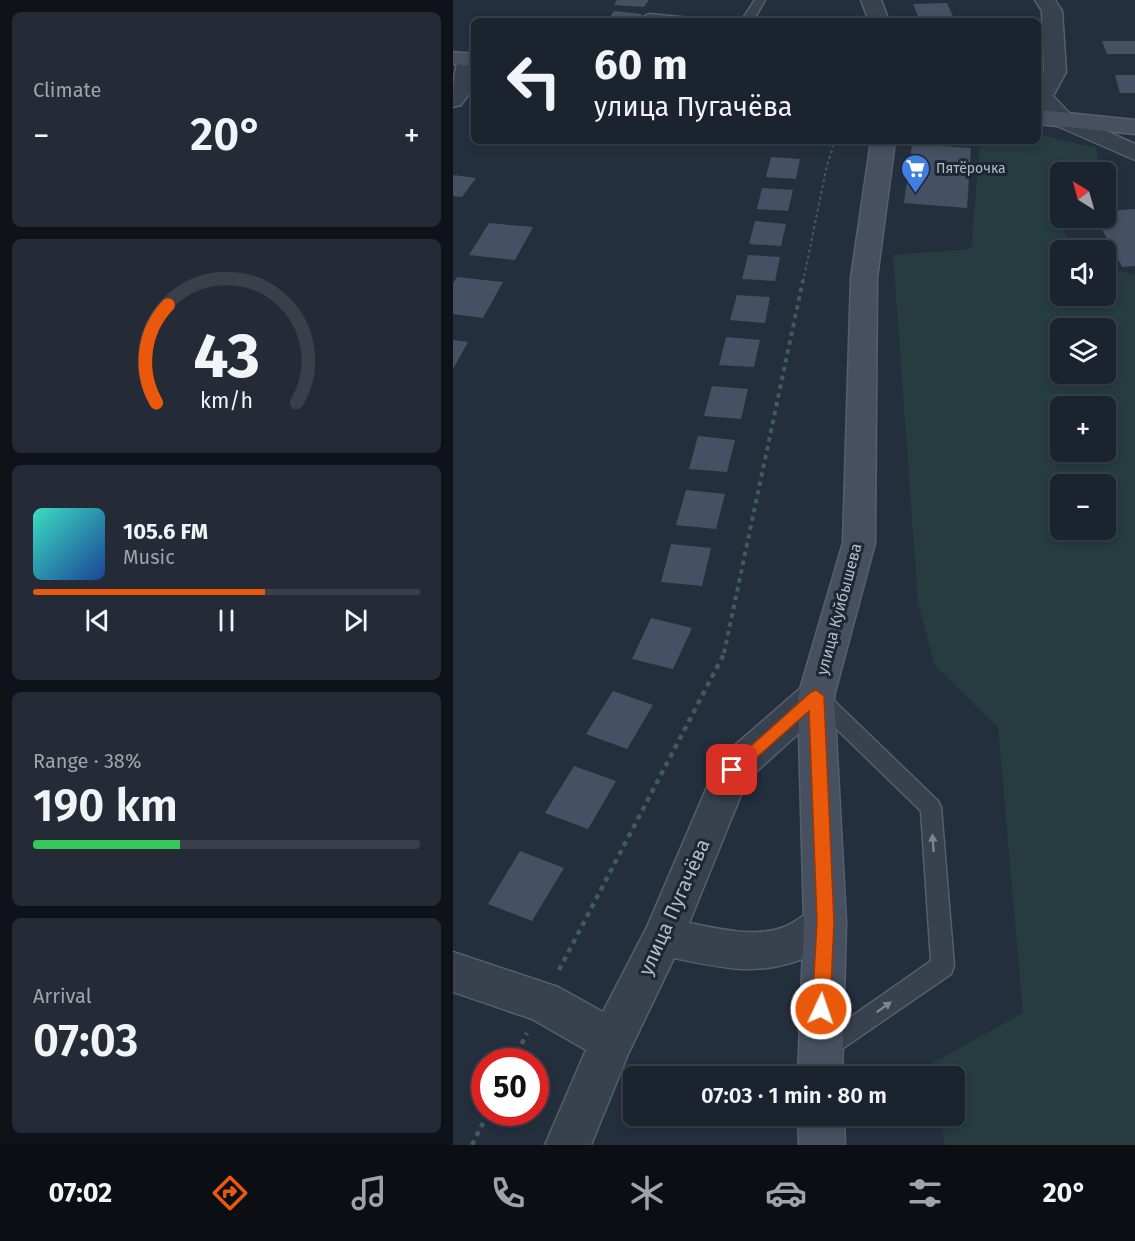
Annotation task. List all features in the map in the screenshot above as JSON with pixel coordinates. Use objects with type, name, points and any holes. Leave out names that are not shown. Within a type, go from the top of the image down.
[{"type":"main road","points":[[1041,117],[1135,128]]},
{"type":"main road","name":"улица Куйбышева","points":[[819,1065],[825,922],[816,696],[859,543],[864,278],[883,144]]},
{"type":"main road","points":[[821,1126],[822,1145]]},
{"type":"street","points":[[871,0],[878,18]]},
{"type":"street","points":[[1045,0],[1052,11],[1055,72],[1041,97],[1063,120],[1135,153]]},
{"type":"street","points":[[453,100],[462,88],[465,59]]},
{"type":"street","name":"улица Пугачёва","points":[[568,1145],[612,1041],[663,937],[732,770],[816,696]]},
{"type":"street","points":[[663,937],[727,948],[771,950],[798,941],[825,922]]},
{"type":"street","points":[[453,972],[543,1002],[612,1041]]},
{"type":"lane","points":[[749,18],[760,0]]},
{"type":"lane","points":[[649,17],[659,18]]},
{"type":"lane","points":[[816,696],[931,807],[943,966],[819,1065]]},
{"type":"path","points":[[520,1048],[727,648],[827,165],[834,144]]},
{"type":"path","points":[[473,1145],[482,1126]]},
{"type":"green space","points":[[1041,135],[1096,148],[1098,162],[1050,162],[1050,228],[1064,228],[1066,238],[1069,240],[1050,240],[1050,306],[1116,306],[1116,269],[1135,275],[1135,1145],[945,1145],[942,1126],[965,1126],[965,1066],[935,1066],[934,1062],[1023,1013],[998,727],[935,666],[918,603],[893,255],[971,249],[980,144],[1041,144]]},
{"type":"building","points":[[617,0],[649,0],[644,7],[614,5]]},
{"type":"building","points":[[947,3],[954,18],[919,18],[913,4]]},
{"type":"building","points":[[614,11],[642,14],[640,18],[609,18]]},
{"type":"building","points":[[1102,41],[1135,41],[1135,54],[1107,54]]},
{"type":"building","points":[[1115,75],[1135,75],[1135,93],[1120,93]]},
{"type":"building","points":[[912,144],[971,148],[967,208],[904,203]]},
{"type":"building","points":[[771,157],[800,159],[796,179],[766,177]]},
{"type":"building","points":[[453,175],[476,178],[462,197],[453,196]]},
{"type":"building","points":[[762,188],[793,190],[788,211],[757,209]]},
{"type":"building","points":[[1135,209],[1135,266],[1122,267],[1116,256],[1116,240],[1108,240],[1101,228],[1116,228],[1116,210]]},
{"type":"building","points":[[755,221],[786,224],[781,246],[749,244]]},
{"type":"building","points":[[489,223],[533,227],[515,260],[469,255]]},
{"type":"building","points":[[748,255],[780,257],[775,281],[742,279]]},
{"type":"building","points":[[457,277],[503,282],[483,318],[453,314],[453,283]]},
{"type":"building","points":[[737,295],[770,297],[765,323],[730,320]]},
{"type":"building","points":[[726,337],[760,340],[754,367],[719,365]]},
{"type":"building","points":[[453,340],[468,342],[453,369]]},
{"type":"building","points":[[712,386],[748,389],[741,419],[704,416]]},
{"type":"building","points":[[698,436],[735,440],[727,472],[689,469]]},
{"type":"building","points":[[686,490],[725,494],[716,529],[676,525]]},
{"type":"building","points":[[671,544],[711,548],[702,586],[661,582]]},
{"type":"building","points":[[651,618],[692,628],[673,669],[632,659]]},
{"type":"building","points":[[613,691],[653,705],[627,749],[586,734]]},
{"type":"building","points":[[574,766],[616,781],[588,829],[545,813]]},
{"type":"building","points":[[520,851],[564,868],[532,921],[488,904]]},
{"type":"place","name":"Пятёрочка","points":[[915,194]]},
{"type":"route","points":[[732,770],[816,696],[825,922],[821,1009]]}]
